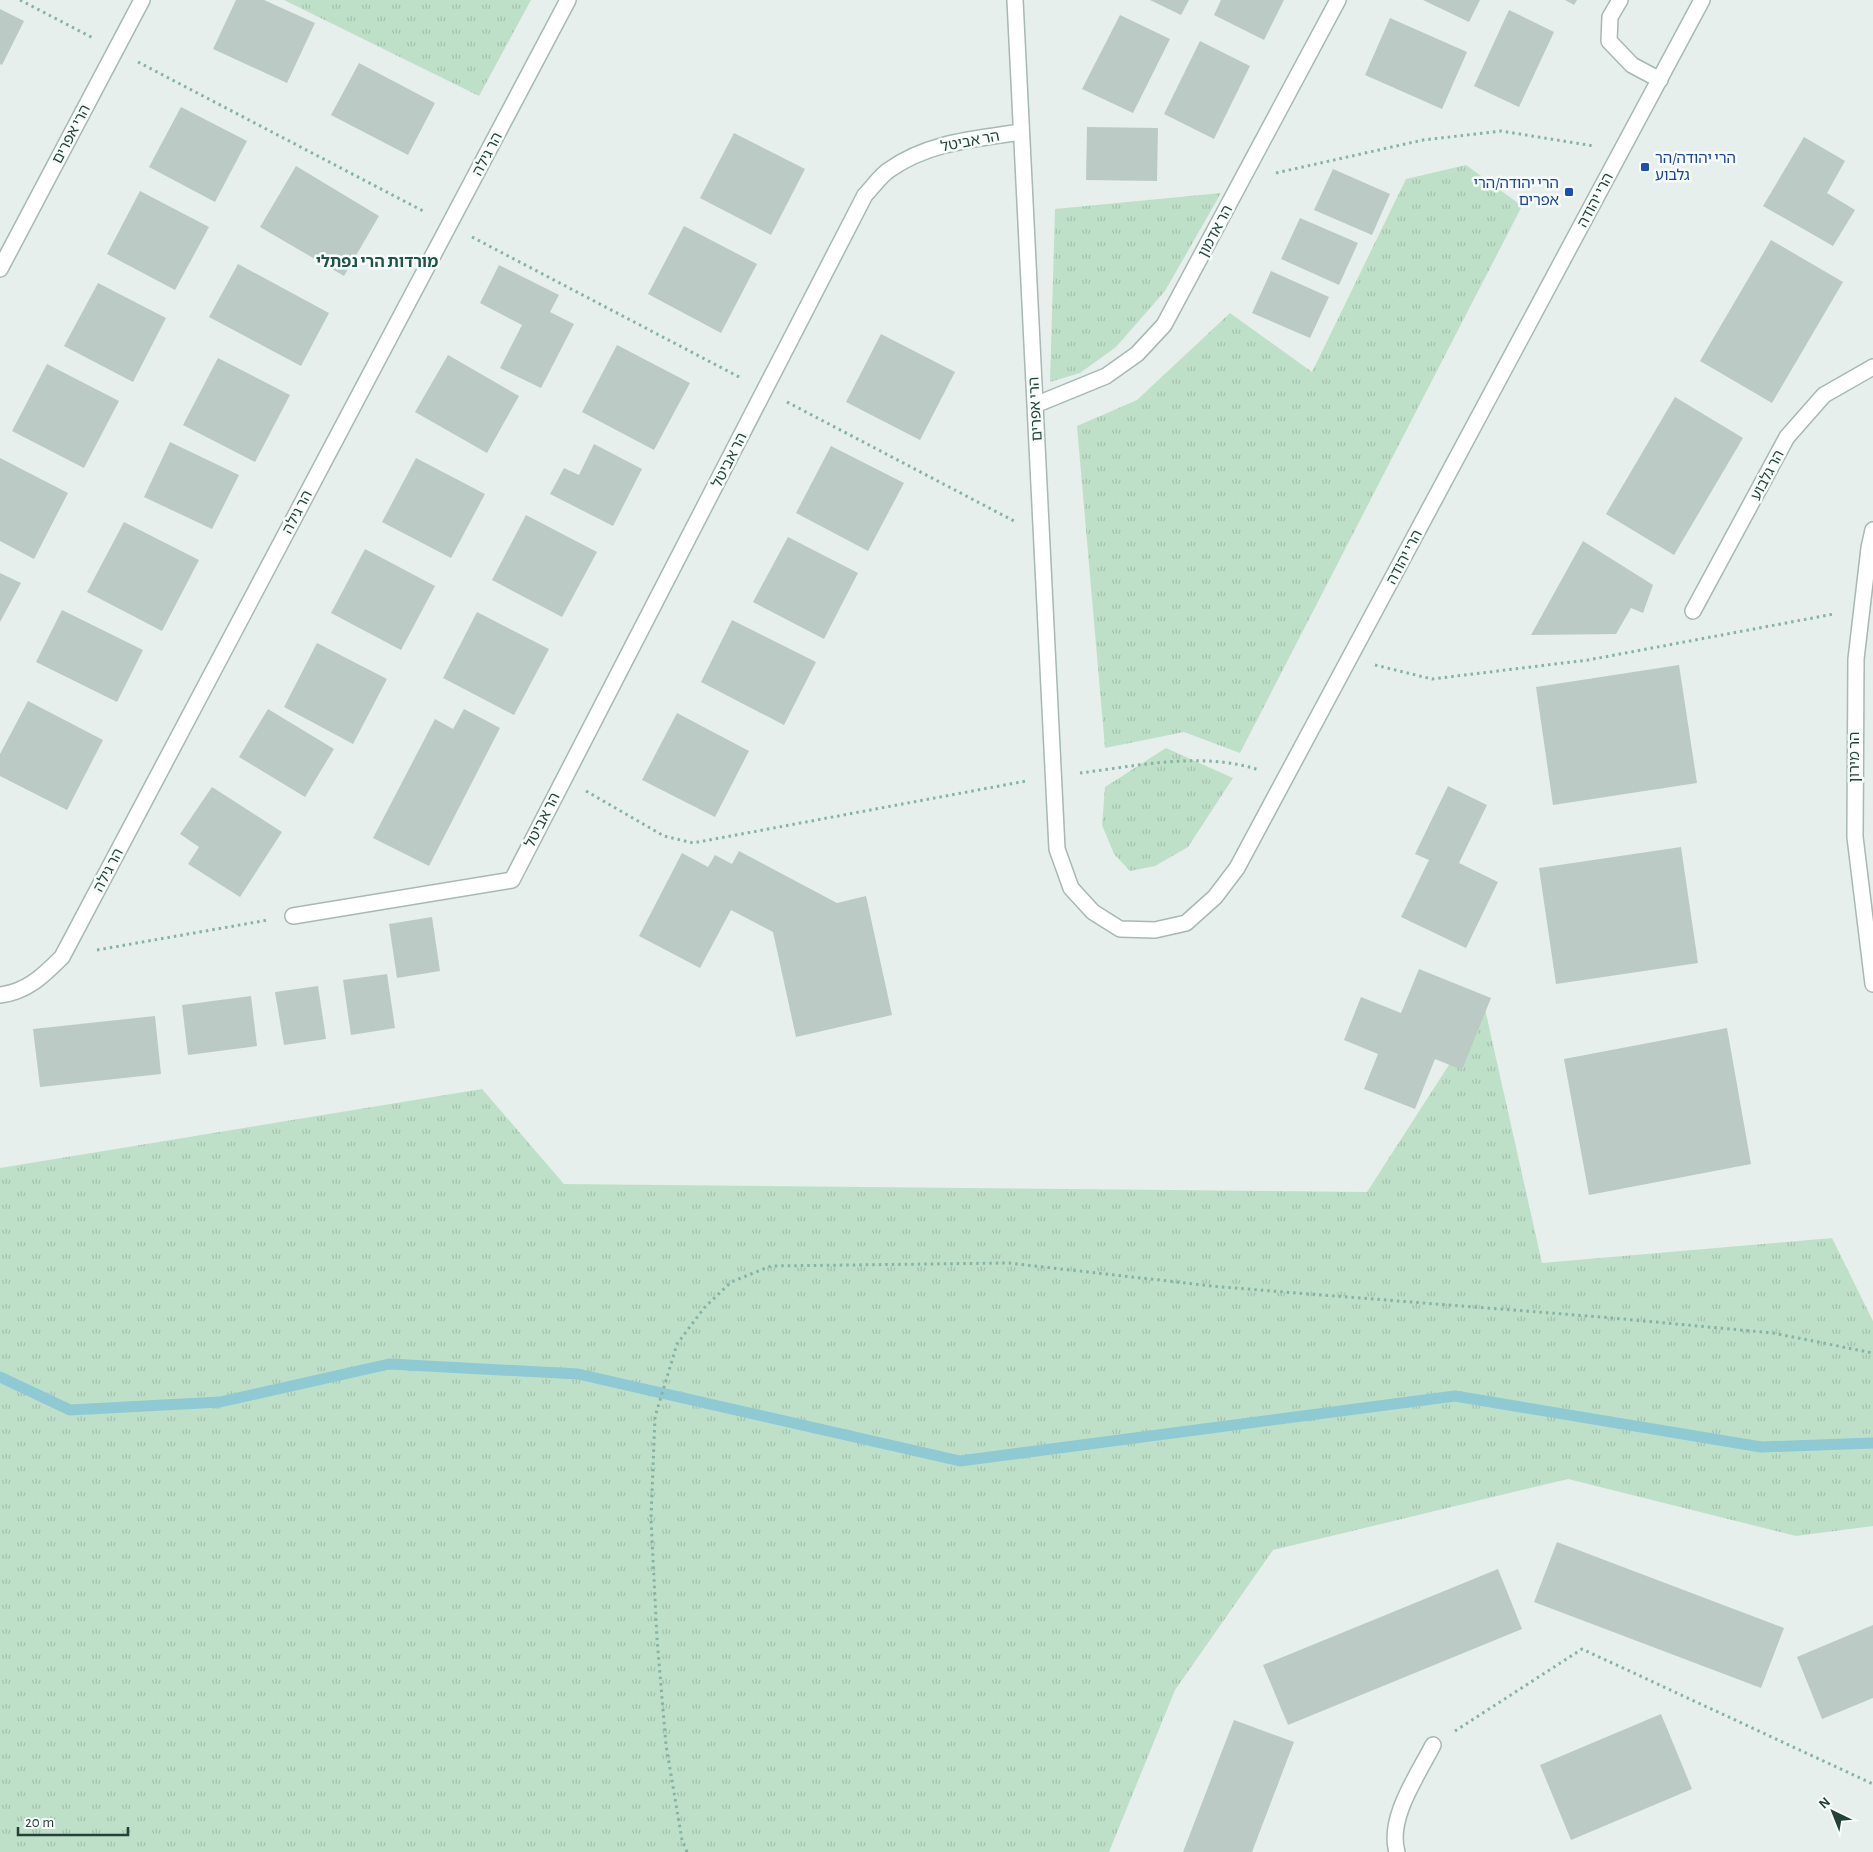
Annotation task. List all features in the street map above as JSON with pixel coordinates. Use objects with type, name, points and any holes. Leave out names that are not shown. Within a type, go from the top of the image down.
[{"type":"street","name":"הרי אפרים","points":[[0,269],[142,0]]},
{"type":"street","name":"הר גילה","points":[[0,995],[13,994],[41,979],[62,957],[568,0]]},
{"type":"street","name":"הרי אפרים","points":[[1015,0],[1054,817]]},
{"type":"street","name":"הר אדמון","points":[[1035,405],[1106,376],[1137,354],[1164,325],[1338,0]]},
{"type":"street","points":[[1620,0],[1610,18],[1609,41],[1632,65],[1660,80]]},
{"type":"street","name":"הרי יהודה","points":[[1054,817],[1057,849],[1071,888],[1093,912],[1120,928],[1155,930],[1186,923],[1215,896],[1237,868],[1702,0]]},
{"type":"street","name":"הר אביטל","points":[[293,916],[512,880],[865,195],[888,170],[920,152],[955,142],[1021,132]]},
{"type":"street","name":"הר גלבוע","points":[[1693,611],[1787,437],[1824,396],[1873,367]]},
{"type":"street","name":"הר מירון","points":[[1873,530],[1856,659],[1855,837],[1873,984]]},
{"type":"street","points":[[1397,1852],[1395,1845],[1398,1813],[1433,1746]]},
{"type":"path","points":[[20,0],[1041,535]]},
{"type":"path","points":[[1242,181],[1423,140],[1501,130],[1622,151]]},
{"type":"path","points":[[1349,659],[1432,679],[1588,660],[1862,609]]},
{"type":"path","points":[[564,778],[664,836],[693,843],[1053,776],[1200,760],[1246,765],[1285,778]]},
{"type":"path","points":[[62,957],[293,916]]},
{"type":"path","points":[[686,1852],[682,1840],[666,1745],[657,1639],[650,1519],[655,1417],[677,1344],[704,1308],[731,1282],[770,1266],[1008,1263],[1221,1287],[1601,1317],[1763,1332],[1873,1353]]},
{"type":"path","points":[[1433,1746],[1582,1649],[1873,1784]]},
{"type":"green space","points":[[284,0],[531,0],[479,96]]},
{"type":"green space","points":[[1466,165],[1522,206],[1240,753],[1184,732],[1105,748],[1077,426],[1137,400],[1230,313],[1312,372],[1406,179]]},
{"type":"green space","points":[[1221,193],[1165,291],[1116,347],[1080,373],[1050,382],[1055,209]]},
{"type":"green space","points":[[1166,748],[1233,778],[1188,847],[1155,866],[1130,871],[1114,854],[1102,825],[1105,787]]},
{"type":"green space","points":[[1485,1009],[1542,1263],[1832,1238],[1873,1321],[1873,1526],[1796,1536],[1568,1479],[1273,1550],[1175,1690],[1109,1852],[0,1852],[0,1168],[482,1089],[564,1184],[1367,1192]]},
{"type":"building","points":[[236,0],[264,0],[315,23],[287,83],[213,49]]},
{"type":"building","points":[[1150,0],[1189,0],[1181,15]]},
{"type":"building","points":[[1221,0],[1284,0],[1264,40],[1214,15]]},
{"type":"building","points":[[1423,0],[1480,0],[1469,22]]},
{"type":"building","points":[[1565,0],[1577,0],[1574,5]]},
{"type":"building","points":[[0,9],[24,21],[2,65],[0,64]]},
{"type":"building","points":[[1509,10],[1554,32],[1519,107],[1474,86]]},
{"type":"building","points":[[1120,15],[1170,39],[1133,113],[1082,89]]},
{"type":"building","points":[[1390,18],[1467,52],[1442,109],[1365,75]]},
{"type":"building","points":[[1200,41],[1250,66],[1214,139],[1164,114]]},
{"type":"building","points":[[359,63],[435,103],[408,155],[331,115]]},
{"type":"building","points":[[181,107],[247,141],[215,202],[149,167]]},
{"type":"building","points":[[1087,127],[1158,128],[1157,181],[1086,180]]},
{"type":"building","points":[[734,133],[805,169],[771,235],[700,198]]},
{"type":"building","points":[[1804,137],[1845,161],[1827,193],[1855,210],[1833,246],[1763,206]]},
{"type":"building","points":[[296,166],[379,216],[344,276],[260,227]]},
{"type":"building","points":[[1333,169],[1390,194],[1372,235],[1314,210]]},
{"type":"building","points":[[140,191],[209,227],[175,290],[107,254]]},
{"type":"building","points":[[1300,218],[1358,243],[1339,285],[1281,259]]},
{"type":"building","points":[[684,226],[757,264],[721,333],[648,294]]},
{"type":"building","points":[[1771,240],[1843,282],[1772,403],[1700,361]]},
{"type":"building","points":[[238,264],[329,313],[301,366],[209,317]]},
{"type":"building","points":[[499,265],[559,295],[550,312],[574,324],[541,388],[500,368],[522,325],[480,303]]},
{"type":"building","points":[[1271,271],[1329,297],[1310,338],[1252,313]]},
{"type":"building","points":[[98,283],[166,318],[133,382],[64,346]]},
{"type":"building","points":[[881,334],[955,372],[920,440],[846,402]]},
{"type":"building","points":[[617,345],[690,383],[654,450],[582,412]]},
{"type":"building","points":[[448,355],[519,396],[487,453],[415,412]]},
{"type":"building","points":[[218,358],[290,395],[255,462],[183,425]]},
{"type":"building","points":[[47,364],[119,401],[84,468],[12,431]]},
{"type":"building","points":[[1675,397],[1743,438],[1674,555],[1606,514]]},
{"type":"building","points":[[170,442],[239,475],[212,529],[144,497]]},
{"type":"building","points":[[594,444],[642,469],[613,526],[550,494],[564,468],[579,475]]},
{"type":"building","points":[[831,446],[904,483],[868,551],[796,513]]},
{"type":"building","points":[[0,458],[68,493],[34,559],[0,541]]},
{"type":"building","points":[[416,458],[485,494],[451,558],[382,522]]},
{"type":"building","points":[[526,515],[597,552],[562,617],[492,580]]},
{"type":"building","points":[[124,522],[199,560],[162,631],[87,592]]},
{"type":"building","points":[[788,537],[858,573],[824,639],[753,602]]},
{"type":"building","points":[[1583,541],[1653,585],[1643,613],[1631,608],[1616,634],[1531,635]]},
{"type":"building","points":[[365,549],[435,586],[401,650],[331,613]]},
{"type":"building","points":[[0,573],[21,583],[0,622]]},
{"type":"building","points":[[62,610],[143,650],[117,702],[36,662]]},
{"type":"building","points":[[477,612],[549,649],[514,715],[443,678]]},
{"type":"building","points":[[732,620],[816,662],[784,725],[701,682]]},
{"type":"building","points":[[317,643],[387,679],[353,744],[284,707]]},
{"type":"building","points":[[1679,665],[1697,783],[1553,805],[1536,687]]},
{"type":"building","points":[[28,701],[103,740],[67,810],[0,776],[0,754]]},
{"type":"building","points":[[268,709],[334,749],[305,797],[239,757]]},
{"type":"building","points":[[464,709],[500,728],[429,866],[373,838],[435,719],[453,729]]},
{"type":"building","points":[[677,713],[749,751],[715,817],[642,780]]},
{"type":"building","points":[[1448,786],[1487,805],[1459,863],[1498,882],[1466,948],[1401,917],[1429,860],[1415,854]]},
{"type":"building","points":[[212,787],[282,832],[240,897],[188,864],[199,847],[180,834]]},
{"type":"building","points":[[1681,847],[1698,963],[1556,984],[1539,868]]},
{"type":"building","points":[[739,851],[837,903],[866,896],[892,1015],[796,1037],[773,932],[731,910],[700,968],[639,936],[682,853],[708,867],[715,855],[732,864]]},
{"type":"building","points":[[432,917],[440,971],[397,978],[389,924]]},
{"type":"building","points":[[1419,969],[1491,998],[1462,1070],[1435,1059],[1415,1109],[1364,1089],[1378,1054],[1344,1040],[1361,997],[1401,1013]]},
{"type":"building","points":[[387,974],[395,1028],[351,1035],[343,980]]},
{"type":"building","points":[[318,986],[326,1039],[284,1045],[275,992]]},
{"type":"building","points":[[251,996],[257,1046],[188,1055],[182,1005]]},
{"type":"building","points":[[155,1016],[161,1074],[40,1087],[33,1029]]},
{"type":"building","points":[[1727,1028],[1751,1164],[1589,1195],[1564,1059]]},
{"type":"building","points":[[1557,1542],[1784,1628],[1761,1688],[1534,1602]]},
{"type":"building","points":[[1498,1569],[1522,1629],[1288,1725],[1263,1665]]},
{"type":"building","points":[[1873,1625],[1873,1698],[1822,1719],[1797,1657]]},
{"type":"building","points":[[1661,1714],[1692,1789],[1571,1840],[1540,1765]]},
{"type":"building","points":[[1234,1720],[1294,1742],[1252,1852],[1183,1852]]},
{"type":"waterway","points":[[0,1377],[70,1410],[220,1402],[389,1364],[578,1374],[960,1461],[1455,1396],[1761,1447],[1873,1443]]},
{"type":"place","name":"הרי יהודה/הר גלבוע","points":[[1645,167]]},
{"type":"place","name":"הרי יהודה/הרי אפרים","points":[[1569,192]]},
{"type":"district","name":"מורדות הרי נפתלי","points":[[377,261]]}]
